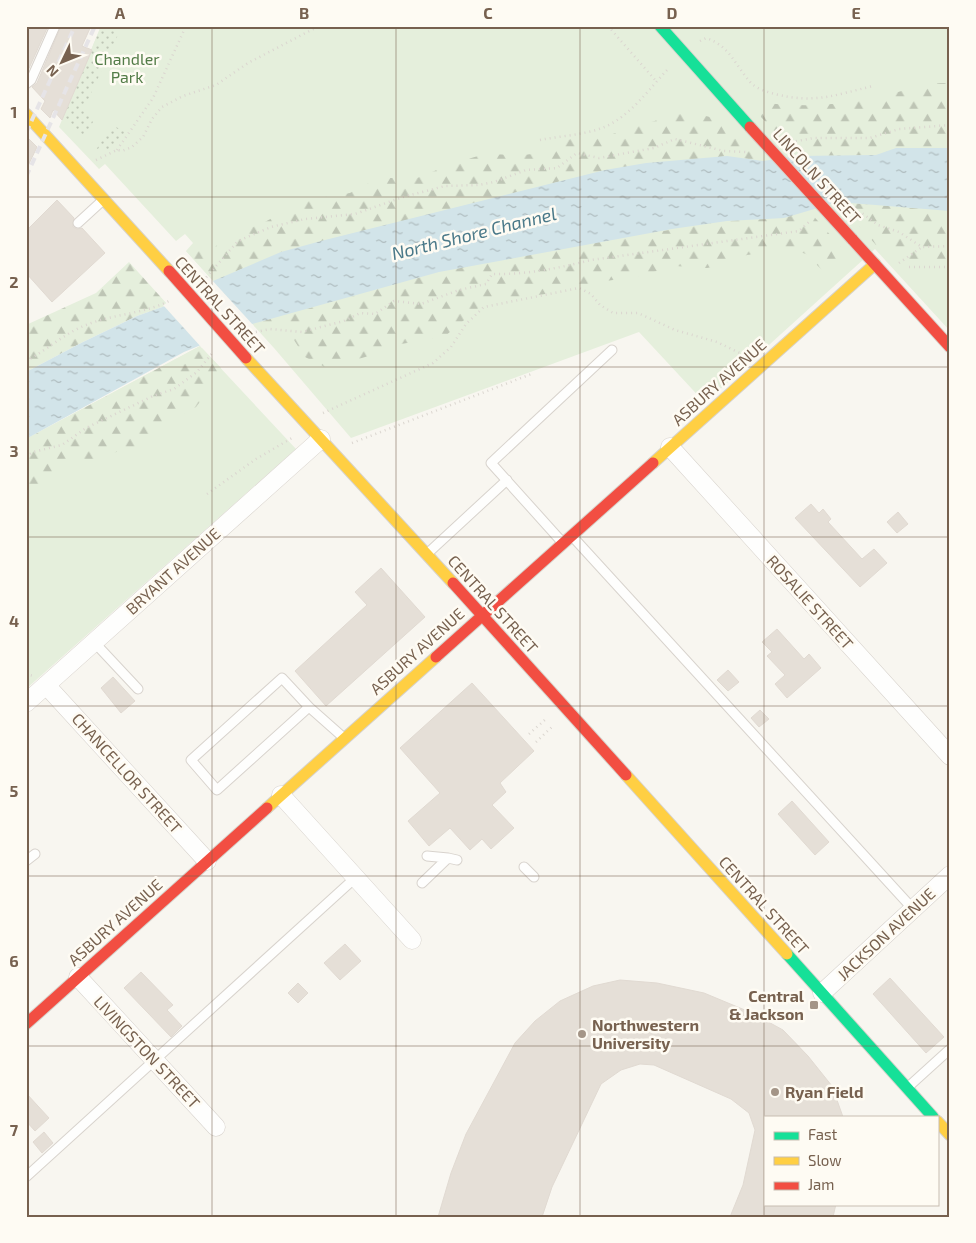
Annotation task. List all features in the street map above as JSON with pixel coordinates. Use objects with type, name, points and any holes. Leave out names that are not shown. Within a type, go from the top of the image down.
[{"type":"street","name":"LINCOLN STREET","points":[[660,26],[950,347]]},
{"type":"street","name":"CENTRAL STREET","points":[[26,114],[246,358],[482,615],[932,1116]]},
{"type":"street","name":"ASBURY AVENUE","points":[[26,1024],[875,264]]},
{"type":"street","name":"BRYANT AVENUE","points":[[26,703],[320,439]]},
{"type":"street","name":"ROSALIE STREET","points":[[670,447],[950,756]]},
{"type":"street","name":"CHANCELLOR STREET","points":[[46,685],[207,861]]},
{"type":"street","points":[[280,795],[412,940]]},
{"type":"street","name":"JACKSON AVENUE","points":[[822,992],[913,909],[948,880]]},
{"type":"street","name":"LIVINGSTON STREET","points":[[78,977],[216,1127]]},
{"type":"street","points":[[938,1122],[950,1135]]},
{"type":"lane","points":[[26,84],[31,80],[54,26]]},
{"type":"lane","points":[[78,223],[104,199]]},
{"type":"lane","points":[[612,350],[491,463],[567,539],[913,909]]},
{"type":"lane","points":[[426,554],[507,480]]},
{"type":"lane","points":[[94,642],[138,689]]},
{"type":"lane","points":[[309,707],[217,790],[191,760],[282,678],[309,707],[344,738]]},
{"type":"lane","points":[[26,861],[35,854]]},
{"type":"lane","points":[[422,884],[452,859],[427,856]]},
{"type":"lane","points":[[524,867],[534,877]]},
{"type":"lane","points":[[26,1177],[354,878]]},
{"type":"lane","points":[[907,1088],[950,1049]]},
{"type":"path","points":[[96,160],[117,150],[153,98],[186,26]]},
{"type":"path","points":[[117,150],[122,152],[132,147],[143,137],[152,119],[162,107],[183,96],[216,85],[248,63],[319,26]]},
{"type":"path","points":[[608,26],[656,81]]},
{"type":"path","points":[[698,42],[706,38],[717,42],[728,50],[752,84],[765,91],[791,98],[815,100],[873,86]]},
{"type":"path","points":[[540,140],[601,129],[628,111],[668,69]]},
{"type":"path","points":[[785,144],[814,138],[870,138],[898,129],[950,125]]},
{"type":"path","points":[[200,285],[238,241],[271,227],[305,219],[355,214],[430,189],[479,185],[494,182],[526,170],[557,168],[576,153],[599,158],[654,148],[675,139],[724,151],[748,152]]},
{"type":"path","points":[[848,211],[862,212],[878,225],[899,232],[922,247]]},
{"type":"path","points":[[250,333],[270,330],[302,332],[344,321],[360,313],[375,314],[394,301],[422,304],[459,290],[486,284],[492,274],[506,275],[558,268],[591,260],[799,230],[811,219]]},
{"type":"path","points":[[899,263],[922,247],[950,246]]},
{"type":"path","points":[[909,267],[950,268]]},
{"type":"path","points":[[323,413],[433,363],[451,347],[466,324],[484,307],[579,288],[591,294],[600,305],[613,313],[638,313],[675,330],[717,342],[748,357]]},
{"type":"path","points":[[26,361],[86,325],[159,306],[175,298]]},
{"type":"path","points":[[26,457],[33,452],[62,445],[86,428],[153,396],[174,389],[196,372],[215,350]]},
{"type":"path","points":[[350,443],[534,373]]},
{"type":"path","points":[[207,494],[256,459],[292,438]]},
{"type":"path","points":[[529,734],[547,718]]},
{"type":"path","points":[[536,742],[554,725]]},
{"type":"green space","name":"Chandler Park","points":[[101,26],[950,26],[950,331],[875,249],[705,403],[639,332],[351,438],[274,348],[186,251],[193,243],[185,234],[176,241],[105,164],[99,169],[59,127]]},
{"type":"green space","points":[[101,26],[122,26],[83,111],[91,116],[93,122],[84,136],[64,116]]},
{"type":"green space","points":[[940,83],[950,83],[950,148],[896,148],[876,155],[797,156],[761,117],[759,102],[801,105],[843,103],[871,99]]},
{"type":"green space","points":[[677,114],[706,116],[728,122],[763,161],[727,156],[605,170],[281,252],[213,281],[186,251],[211,251],[220,242],[236,233],[261,224],[306,200],[350,193],[363,185],[390,178],[417,178],[454,163],[485,154],[523,155],[541,153],[567,140],[587,135],[603,137]]},
{"type":"green space","points":[[116,127],[127,133],[117,144],[110,148],[96,150],[110,128]]},
{"type":"green space","points":[[838,202],[950,211],[950,263],[908,263],[886,246],[876,245]]},
{"type":"green space","points":[[809,211],[841,247],[842,254],[832,270],[823,271],[806,254],[797,251],[774,251],[747,255],[728,264],[707,268],[675,266],[639,276],[567,287],[545,294],[503,300],[481,306],[444,337],[401,344],[379,353],[327,368],[305,357],[285,326],[252,324],[439,272],[593,242],[727,221],[784,218]]},
{"type":"green space","points":[[129,262],[168,305],[137,316],[26,372],[26,325],[96,293]]},
{"type":"green space","points":[[200,346],[296,449],[26,689],[26,439]]},
{"type":"green space","points":[[200,346],[221,368],[222,376],[219,385],[208,391],[196,407],[160,428],[139,447],[112,453],[98,462],[86,462],[79,458],[66,461],[42,482],[26,490],[26,439]]},
{"type":"water","name":"North Shore Channel","points":[[896,148],[950,148],[950,211],[838,202],[784,218],[727,221],[672,229],[439,272],[252,324],[184,352],[26,439],[26,372],[137,316],[168,305],[213,281],[281,252],[605,170],[646,163],[727,156],[763,161],[797,156],[876,155]]},
{"type":"pier","points":[[211,279],[254,326],[202,348],[163,305]]},
{"type":"building","points":[[26,26],[48,26],[26,75]]},
{"type":"building","points":[[61,26],[91,26],[82,46],[92,50],[62,120],[53,110],[50,118],[41,109],[45,101],[32,87],[37,83]]},
{"type":"building","points":[[28,138],[37,147],[26,170],[26,141]]},
{"type":"building","points":[[57,200],[74,218],[73,227],[77,229],[82,228],[105,253],[52,302],[26,273],[26,231]]},
{"type":"building","points":[[811,504],[819,513],[823,509],[831,519],[828,522],[862,559],[874,549],[887,563],[860,587],[795,518]]},
{"type":"building","points":[[898,512],[908,524],[897,533],[887,522]]},
{"type":"building","points":[[381,568],[425,617],[326,706],[295,671],[367,605],[355,592]]},
{"type":"building","points":[[777,629],[804,659],[809,654],[821,668],[787,698],[775,684],[785,675],[767,656],[772,652],[762,642]]},
{"type":"building","points":[[728,670],[739,682],[728,691],[717,680]]},
{"type":"building","points":[[113,677],[135,701],[121,713],[101,688]]},
{"type":"building","points":[[472,683],[534,751],[500,783],[506,792],[492,805],[514,828],[491,849],[482,839],[470,850],[450,828],[429,846],[408,821],[440,793],[400,748]]},
{"type":"building","points":[[760,710],[769,719],[759,727],[751,718]]},
{"type":"building","points":[[792,801],[829,842],[815,855],[778,814]]},
{"type":"building","points":[[345,944],[361,961],[340,980],[324,963]]},
{"type":"building","points":[[141,972],[173,1005],[167,1010],[182,1026],[171,1037],[124,988]]},
{"type":"building","points":[[890,978],[944,1037],[926,1053],[873,994]]},
{"type":"building","name":"Ryan Field","points":[[620,980],[657,983],[704,993],[752,1013],[783,1030],[808,1056],[832,1086],[843,1116],[764,1116],[764,1206],[836,1206],[833,1217],[730,1217],[743,1185],[755,1130],[749,1113],[731,1099],[654,1065],[640,1064],[621,1070],[601,1084],[552,1187],[542,1217],[438,1217],[451,1173],[466,1134],[515,1043],[535,1021],[560,1001],[593,986]]},
{"type":"building","points":[[298,983],[308,993],[298,1003],[288,993]]},
{"type":"building","points":[[26,1093],[49,1118],[35,1131],[26,1121]]},
{"type":"building","points":[[44,1132],[53,1143],[42,1153],[33,1142]]},
{"type":"railway","points":[[26,133],[75,26]]},
{"type":"railway","points":[[26,177],[95,26]]},
{"type":"traffic: fast","points":[[660,26],[750,127]]},
{"type":"traffic: fast","points":[[787,954],[932,1116]]},
{"type":"traffic: slow","points":[[26,114],[169,271]]},
{"type":"traffic: slow","points":[[653,463],[875,264]]},
{"type":"traffic: slow","points":[[246,358],[453,583]]},
{"type":"traffic: slow","points":[[267,808],[436,657]]},
{"type":"traffic: slow","points":[[626,775],[787,954]]},
{"type":"traffic: slow","points":[[938,1122],[950,1135]]},
{"type":"traffic: jam","points":[[750,127],[852,239]]},
{"type":"traffic: jam","points":[[852,239],[950,347]]},
{"type":"traffic: jam","points":[[169,271],[246,358]]},
{"type":"traffic: jam","points":[[436,657],[653,463]]},
{"type":"traffic: jam","points":[[453,583],[626,775]]},
{"type":"traffic: jam","points":[[26,1024],[267,808]]},
{"type":"place","name":"Central & Jackson","points":[[814,1005]]},
{"type":"place","name":"Northwestern University","points":[[582,1034]]},
{"type":"place","name":"Ryan Field","points":[[775,1092]]}]
